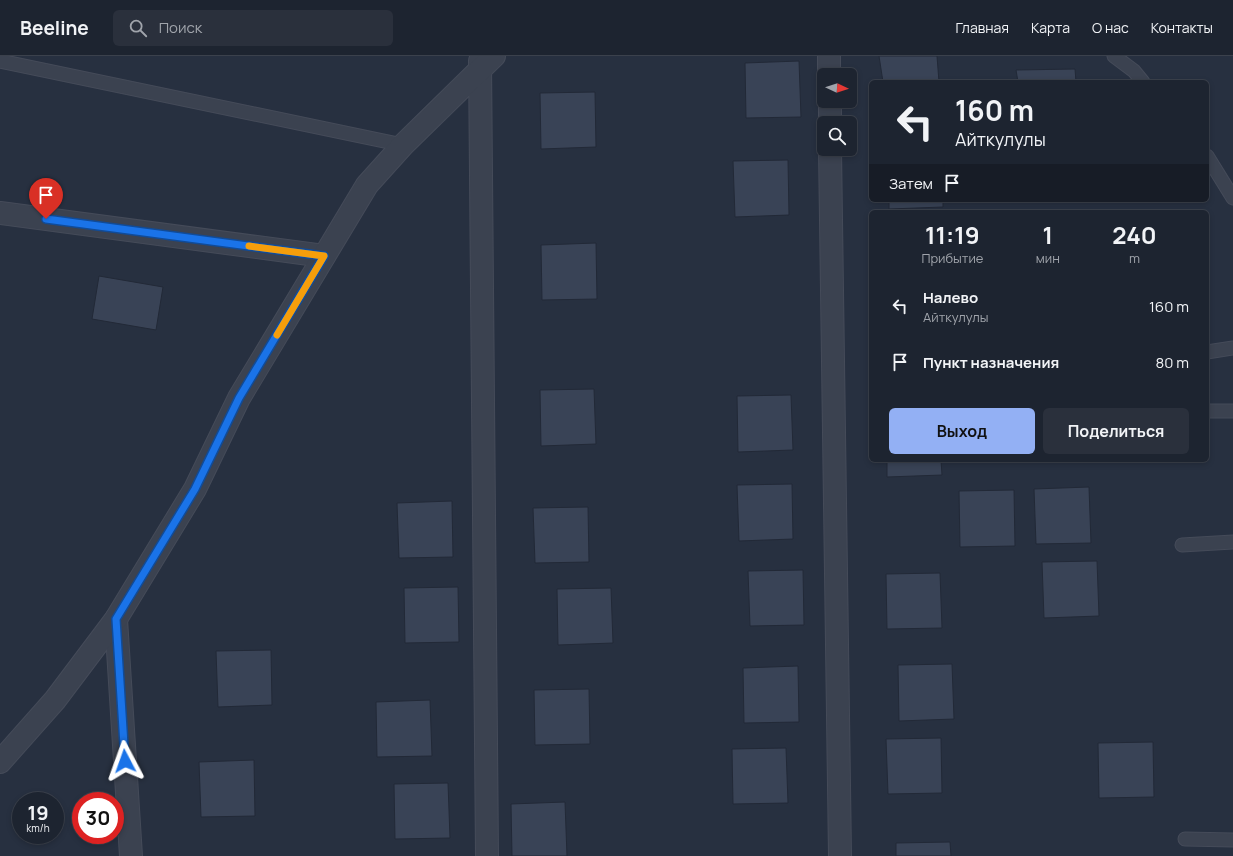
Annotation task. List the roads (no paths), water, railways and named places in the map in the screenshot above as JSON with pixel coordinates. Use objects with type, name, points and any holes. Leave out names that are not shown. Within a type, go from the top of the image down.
[{"type":"street","points":[[829,56],[829,68]]},
{"type":"street","points":[[0,762],[55,700],[116,619],[195,489],[239,398],[367,185],[402,145],[485,61]]},
{"type":"street","points":[[485,61],[487,856]]},
{"type":"street","points":[[830,156],[840,856]]},
{"type":"street","points":[[0,213],[324,256]]},
{"type":"street","points":[[116,619],[131,856]]},
{"type":"lane","points":[[1114,56],[1134,71],[1141,80]]},
{"type":"lane","points":[[0,61],[402,145]]},
{"type":"lane","points":[[1209,159],[1233,198]]},
{"type":"lane","points":[[1209,352],[1233,348]]},
{"type":"lane","points":[[1209,411],[1233,411]]},
{"type":"lane","points":[[1182,545],[1233,542]]},
{"type":"lane","points":[[1186,840],[1233,840]]}]
